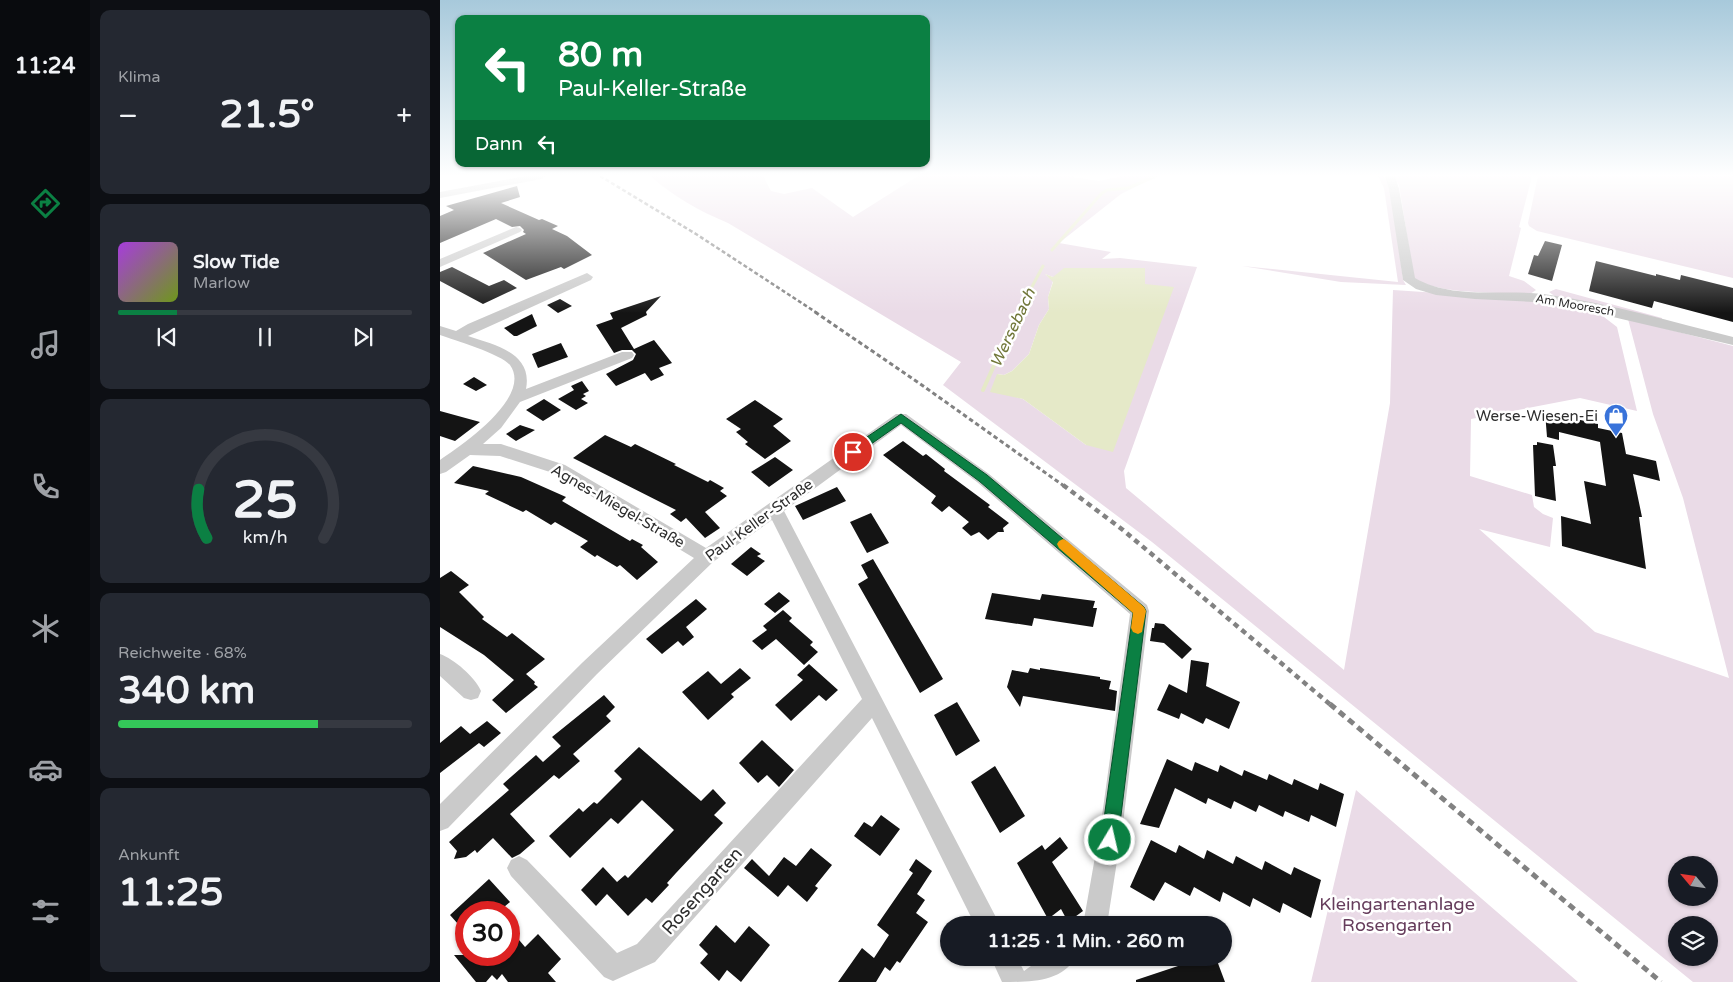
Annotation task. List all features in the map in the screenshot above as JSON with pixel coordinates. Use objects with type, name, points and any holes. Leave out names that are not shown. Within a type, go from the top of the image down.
[{"type":"street","name":"Am Mooresch","points":[[1399,222],[1409,280],[1414,285],[1423,289],[1548,298],[1658,322],[1733,341]]},
{"type":"street","points":[[440,263],[516,230]]},
{"type":"street","points":[[446,334],[473,327],[587,277]]},
{"type":"street","points":[[440,468],[470,448],[498,422],[517,398],[521,379],[516,364],[504,354],[446,334]]},
{"type":"street","points":[[517,398],[627,355]]},
{"type":"street","name":"Paul-Keller-Straße","points":[[440,820],[590,668],[707,558],[901,418],[983,478],[1140,611],[1112,823],[1096,916]]},
{"type":"street","name":"Agnes-Miegel-Straße","points":[[470,448],[501,450],[559,469],[707,558]]},
{"type":"street","points":[[774,508],[983,916]]},
{"type":"street","points":[[440,663],[471,691]]},
{"type":"street","name":"Rosengarten","points":[[519,868],[613,968],[646,953],[874,701]]},
{"type":"street","points":[[1008,966],[1016,982]]},
{"type":"street","points":[[1031,982],[1052,966]]},
{"type":"green space","points":[[726,222],[1086,222],[1059,243],[1111,252],[1102,259],[1120,258],[1197,267],[1124,471],[1126,488],[1344,670],[1390,403],[1393,290],[1544,300],[1600,311],[1604,317],[1617,327],[1637,411],[1580,398],[1471,419],[1470,476],[1532,495],[1534,507],[1543,514],[1553,518],[1550,547],[1479,529],[1595,632],[1729,678],[1683,498],[1653,414],[1628,319],[1733,346],[1733,982],[1693,982],[1673,966],[1718,966],[1718,916],[1668,916],[1668,962],[1152,542],[943,385],[961,362]],"holes":[[[1145,268],[1145,284],[1086,445],[1023,399],[1009,395],[997,374],[1004,375],[1012,371],[1029,354],[1039,325],[1049,309],[1048,297],[1053,281],[1045,274],[1053,277]]]},
{"type":"green space","points":[[1389,222],[1395,222],[1403,280],[1406,285],[1341,282],[1242,266],[1398,282]]},
{"type":"green space","points":[[1405,222],[1520,222],[1519,227],[1521,228],[1509,276],[1524,281],[1536,290],[1530,294],[1470,292],[1440,288],[1414,279]]},
{"type":"green space","points":[[1733,222],[1733,278],[1537,231],[1529,226],[1528,223]]},
{"type":"green space","points":[[1556,289],[1662,318],[1662,321],[1556,297],[1549,292]]},
{"type":"green space","name":"Kleingartenanlage Rosengarten","points":[[1356,790],[1578,982],[1311,982]]},
{"type":"shaded area","points":[[1064,268],[1145,268],[1145,284],[1174,287],[1113,452],[1086,445],[1023,399],[990,392],[997,374],[1004,375],[1012,371],[1029,354],[1039,325],[1049,309],[1048,297],[1053,282],[1045,274],[1053,277]]},
{"type":"building","points":[[440,222],[489,222],[440,243]]},
{"type":"building","points":[[502,222],[548,222],[558,226],[552,229],[567,236],[592,255],[564,269],[561,267],[526,280],[483,253],[526,234],[520,226],[512,227]]},
{"type":"building","points":[[1545,241],[1562,245],[1552,281],[1528,274],[1534,255],[1538,256]]},
{"type":"building","points":[[1596,261],[1656,276],[1656,274],[1680,280],[1681,275],[1733,288],[1733,322],[1654,301],[1652,308],[1589,291]]},
{"type":"building","points":[[452,267],[489,286],[504,280],[517,288],[483,304],[440,281],[440,272]]},
{"type":"building","points":[[661,296],[646,312],[647,315],[621,328],[634,349],[654,340],[672,363],[659,368],[664,375],[651,381],[645,373],[616,386],[606,374],[633,360],[636,354],[632,350],[622,350],[614,353],[596,325],[613,319],[610,313]]},
{"type":"building","points":[[560,299],[572,306],[558,313],[547,305]]},
{"type":"building","points":[[532,314],[537,326],[517,336],[514,336],[504,328]]},
{"type":"building","points":[[561,343],[568,357],[538,368],[532,354]]},
{"type":"building","points":[[474,377],[487,385],[476,391],[463,384]]},
{"type":"building","points":[[582,381],[589,391],[583,394],[586,396],[581,399],[588,403],[576,410],[558,399],[574,390],[571,386]]},
{"type":"building","points":[[544,399],[561,410],[543,421],[526,410]]},
{"type":"building","points":[[755,400],[783,419],[773,426],[791,441],[765,459],[745,444],[748,442],[736,432],[741,429],[726,419]]},
{"type":"building","points":[[440,411],[480,422],[455,441],[440,436]]},
{"type":"building","points":[[1545,412],[1598,424],[1598,428],[1622,433],[1626,454],[1656,461],[1660,481],[1633,474],[1642,517],[1639,517],[1646,569],[1562,546],[1561,516],[1591,524],[1584,481],[1606,486],[1600,442],[1559,432],[1559,440],[1547,437]]},
{"type":"building","points":[[520,425],[535,430],[516,441],[506,434]]},
{"type":"building","points":[[605,435],[631,447],[635,444],[708,482],[710,480],[724,488],[720,491],[727,496],[705,512],[720,528],[705,538],[686,518],[681,522],[670,514],[676,510],[573,458]]},
{"type":"building","points":[[903,441],[923,456],[926,454],[945,469],[944,471],[990,505],[988,507],[1009,523],[1003,528],[1004,532],[998,532],[988,540],[979,532],[971,536],[962,528],[969,522],[949,506],[942,512],[931,503],[936,496],[883,455]]},
{"type":"building","points":[[1537,442],[1553,445],[1556,466],[1553,466],[1556,501],[1535,496],[1533,445],[1537,445]]},
{"type":"building","points":[[775,457],[793,470],[769,487],[751,472]]},
{"type":"building","points":[[473,466],[521,477],[566,497],[562,501],[630,541],[632,539],[643,545],[641,547],[658,562],[637,580],[620,565],[617,567],[597,555],[595,557],[580,547],[588,541],[555,522],[551,525],[526,510],[523,512],[485,494],[489,491],[454,483]]},
{"type":"building","points":[[837,487],[846,501],[803,520],[795,506]]},
{"type":"building","points":[[871,513],[889,543],[867,553],[850,522]]},
{"type":"building","points":[[751,547],[761,554],[757,556],[765,561],[747,576],[731,564]]},
{"type":"building","points":[[873,559],[943,679],[920,693],[858,584],[868,578],[861,565]]},
{"type":"building","points":[[451,571],[469,585],[459,592],[484,617],[482,619],[507,637],[512,633],[545,659],[526,674],[538,687],[506,713],[492,700],[514,680],[484,655],[440,627],[440,578]]},
{"type":"building","points":[[779,592],[790,601],[775,613],[764,604]]},
{"type":"building","points":[[992,593],[1040,600],[1042,594],[1095,601],[1093,608],[1097,608],[1093,627],[1034,618],[1032,626],[985,619]]},
{"type":"building","points":[[696,599],[707,609],[686,627],[694,637],[683,646],[678,641],[662,654],[646,639]]},
{"type":"building","points":[[783,610],[792,618],[789,621],[813,642],[810,645],[818,652],[804,665],[776,639],[762,650],[752,641],[767,630],[763,626]]},
{"type":"building","points":[[1155,623],[1164,624],[1192,649],[1182,659],[1164,643],[1150,641],[1152,628],[1154,628]]},
{"type":"building","points":[[1191,660],[1209,663],[1206,686],[1240,702],[1229,729],[1206,718],[1203,724],[1181,713],[1179,719],[1157,710],[1169,684],[1187,693]]},
{"type":"building","points":[[809,664],[838,690],[826,701],[819,695],[791,721],[775,705],[803,680],[797,675]]},
{"type":"building","points":[[740,668],[751,678],[731,694],[734,697],[708,720],[682,692],[708,671],[721,684]]},
{"type":"building","points":[[1030,668],[1100,677],[1100,679],[1111,681],[1109,689],[1117,691],[1115,711],[1023,696],[1020,707],[1007,687],[1012,670],[1028,673]]},
{"type":"building","points":[[604,695],[615,707],[606,716],[611,721],[573,754],[580,761],[559,779],[554,775],[510,814],[535,841],[520,854],[512,858],[493,838],[477,853],[475,850],[466,857],[454,859],[457,851],[449,842],[509,790],[503,784],[536,755],[543,762],[561,746],[552,737]]},
{"type":"building","points":[[957,702],[980,741],[956,756],[934,715]]},
{"type":"building","points":[[487,721],[501,733],[484,747],[479,743],[440,773],[440,743],[461,726],[470,734]]},
{"type":"building","points":[[762,740],[794,770],[779,787],[767,775],[758,783],[739,763]]},
{"type":"building","points":[[639,747],[701,801],[713,789],[726,803],[714,815],[723,823],[667,883],[669,885],[652,903],[646,898],[628,916],[607,894],[596,906],[581,890],[603,867],[617,882],[625,875],[628,878],[674,830],[642,800],[618,824],[611,818],[570,858],[549,836],[579,808],[583,812],[594,802],[597,804],[622,779],[614,771]]},
{"type":"building","points":[[1167,759],[1192,771],[1195,762],[1218,772],[1220,765],[1242,776],[1244,770],[1267,780],[1269,774],[1292,785],[1294,779],[1318,790],[1320,783],[1344,794],[1336,827],[1311,815],[1309,822],[1285,811],[1283,817],[1259,805],[1256,812],[1234,801],[1231,809],[1208,798],[1206,804],[1175,788],[1159,828],[1140,824]]},
{"type":"building","points":[[995,766],[1025,816],[1000,833],[971,782]]},
{"type":"building","points":[[881,815],[900,829],[880,856],[854,836],[864,822],[872,827]]},
{"type":"building","points":[[1060,837],[1068,848],[1052,862],[1083,911],[1076,916],[1065,916],[1061,909],[1052,916],[1046,916],[1017,863],[1042,845],[1045,850]]},
{"type":"building","points":[[1151,840],[1176,853],[1179,845],[1204,859],[1207,850],[1233,864],[1236,856],[1262,870],[1265,861],[1291,875],[1294,867],[1321,880],[1311,918],[1283,903],[1280,913],[1253,898],[1250,907],[1223,892],[1220,902],[1194,887],[1190,896],[1165,882],[1154,901],[1130,887]]},
{"type":"building","points":[[811,848],[832,865],[815,886],[818,888],[807,902],[788,885],[778,897],[744,868],[752,859],[769,876],[784,857],[796,866]]},
{"type":"building","points":[[916,859],[932,871],[917,894],[925,900],[916,913],[928,922],[900,963],[897,961],[890,971],[885,967],[876,982],[838,982],[862,948],[874,958],[889,935],[877,925],[913,873],[909,870]]},
{"type":"building","points":[[489,879],[509,901],[465,901]]},
{"type":"building","points":[[455,910],[455,921],[450,915]]},
{"type":"building","points":[[716,925],[735,943],[749,926],[770,945],[741,982],[727,970],[719,981],[700,963],[708,954],[699,945]]},
{"type":"building","points":[[538,934],[561,959],[548,973],[556,982],[508,982],[502,974],[497,980],[492,975],[486,982],[476,982],[463,966],[520,966],[520,941],[525,947]]},
{"type":"building","points":[[1178,966],[1219,966],[1225,982],[1136,982],[1136,980]]},
{"type":"waterway","name":"Wersebach","points":[[1052,250],[1077,222]]},
{"type":"waterway","name":"Wersebach","points":[[1018,313],[1043,266]]},
{"type":"waterway","name":"Wersebach","points":[[983,390],[1018,312]]},
{"type":"railway","points":[[676,222],[817,313]]},
{"type":"railway","points":[[815,312],[1064,486]]},
{"type":"railway","points":[[1063,485],[1123,530],[1332,706]]},
{"type":"railway","points":[[1330,704],[1661,982]]},
{"type":"slow traffic","points":[[1063,544],[1140,611],[1138,628]]},
{"type":"place","name":"Werse-Wiesen-Ei","points":[[1616,437]]},
{"type":"route","points":[[853,452],[901,418],[983,478],[1140,611],[1110,840]]}]
